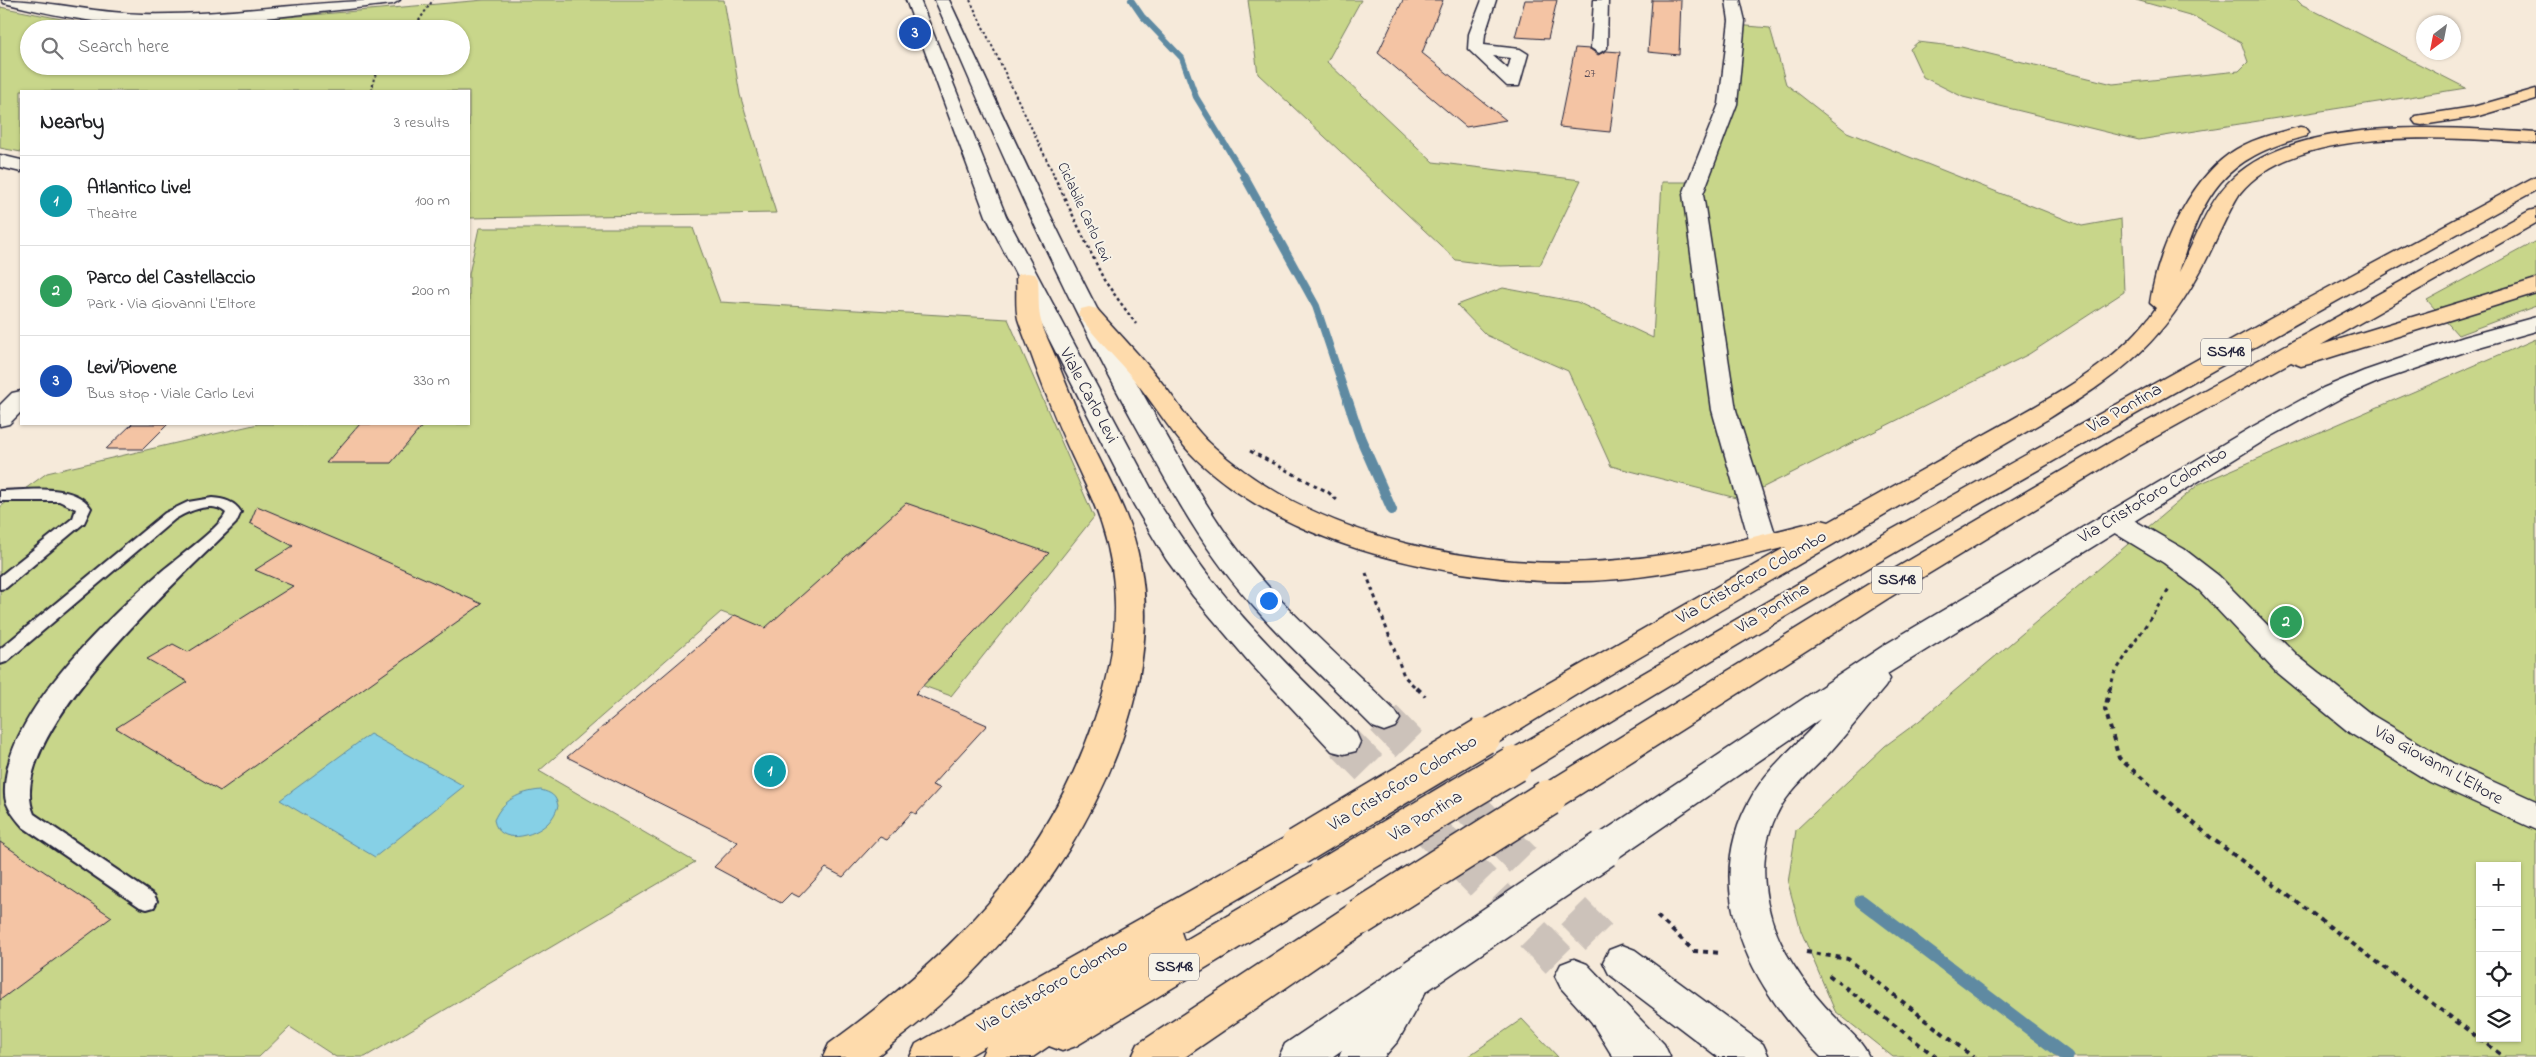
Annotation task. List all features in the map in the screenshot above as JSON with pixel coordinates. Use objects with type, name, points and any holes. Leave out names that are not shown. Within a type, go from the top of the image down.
[{"type":"highway","points":[[2160,319],[2162,295],[2170,266],[2201,195],[2221,169],[2249,148],[2299,132],[2459,115],[2536,94]]},
{"type":"highway","name":"Via Cristoforo Colombo","points":[[930,1057],[1298,847],[1576,680],[2039,414],[2076,390],[2132,349],[2160,319],[2189,273],[2239,182],[2251,171],[2276,158],[2323,143],[2379,136],[2454,134],[2536,138]]},
{"type":"highway","name":"Via Pontina","points":[[1022,1057],[1876,549],[2212,360],[2536,182]]},
{"type":"highway","name":"SS148","points":[[1152,1057],[1360,917],[1877,592],[2130,441],[2252,375],[2536,215]]},
{"type":"highway","points":[[843,1057],[944,977],[995,923],[1031,879],[1070,817],[1102,749],[1126,665],[1130,619],[1122,545],[1107,501],[1076,436],[1034,331],[1030,317],[1027,279]]},
{"type":"highway","points":[[2252,375],[2536,286]]},
{"type":"highway","points":[[1089,314],[1159,396],[1176,422],[1206,455],[1249,488],[1301,516],[1346,534],[1426,557],[1469,564],[1560,572],[1602,571],[1647,566],[1764,543],[1854,520]]},
{"type":"highway","points":[[1001,1057],[1298,847]]},
{"type":"street","points":[[8,0],[77,14],[144,19],[212,16],[393,0]]},
{"type":"street","points":[[69,0],[110,7],[170,10],[306,0]]},
{"type":"street","name":"Viale Carlo Levi","points":[[913,0],[989,198],[1027,279],[1112,441],[1176,552],[1230,621],[1344,742]]},
{"type":"street","points":[[942,0],[1036,209],[1130,394],[1200,514],[1228,556],[1267,603],[1384,719]]},
{"type":"street","points":[[1476,49],[1477,34],[1489,0]]},
{"type":"street","points":[[1599,48],[1601,0]]},
{"type":"street","points":[[1733,0],[1737,21],[1728,104],[1693,194],[1724,410],[1764,543]]},
{"type":"street","points":[[0,161],[20,166]]},
{"type":"street","name":"Via Cristoforo Colombo","points":[[1299,1057],[1897,652],[2228,451],[2332,393],[2416,360],[2536,324]]},
{"type":"street","points":[[0,419],[20,399]]},
{"type":"street","name":"Via Giovanni L'Eltore","points":[[2113,520],[2186,564],[2219,591],[2288,665],[2356,719],[2442,773],[2536,816]]},
{"type":"street","points":[[1849,1057],[1812,1021],[1787,989],[1770,961],[1757,933],[1746,895],[1746,861],[1749,844],[1769,797],[1897,652]]},
{"type":"street","points":[[1718,1057],[1616,956],[1749,1057]]},
{"type":"street","points":[[1574,976],[1650,1057]]},
{"type":"street","points":[[1359,1057],[1384,1028],[1415,977]]},
{"type":"street","points":[[1602,1008],[1636,1057]]},
{"type":"lane","points":[[0,496],[67,497],[80,502],[84,508],[78,520],[0,584]]},
{"type":"lane","points":[[0,658],[170,516],[186,508],[206,504],[225,504],[234,512],[231,520],[224,527],[114,621],[68,670],[40,708],[16,758],[13,794],[17,804],[30,822],[147,901]]},
{"type":"path","points":[[419,20],[433,0]]},
{"type":"path","name":"Ciclabile Carlo Levi","points":[[970,0],[1104,280],[1141,330]]},
{"type":"path","points":[[372,90],[375,75]]},
{"type":"path","points":[[1247,449],[1328,492],[1344,506]]},
{"type":"path","points":[[2186,564],[2114,674],[2105,709],[2119,758],[2210,837],[2504,1057]]},
{"type":"path","points":[[1366,573],[1404,676],[1425,696]]},
{"type":"path","points":[[1657,916],[1694,951],[1723,952]]},
{"type":"path","points":[[1801,951],[1848,958],[1973,1057]]},
{"type":"path","points":[[1829,975],[1936,1057]]},
{"type":"green space","points":[[484,0],[724,0],[740,95],[776,213],[470,218],[470,90],[20,90],[20,152],[0,148],[0,7],[67,20],[20,20],[20,75],[470,75],[470,20],[253,20]]},
{"type":"green space","points":[[1248,0],[1361,0],[1327,62],[1433,162],[1581,180],[1540,265],[1500,266],[1456,260],[1258,74]]},
{"type":"green space","points":[[2136,0],[2297,0],[2301,4],[2466,88],[2139,140],[1963,97],[1923,77],[1910,49],[1918,42],[1961,47],[2113,84],[2239,71],[2248,62],[2241,42],[2193,16]]},
{"type":"green space","points":[[1736,25],[1770,28],[1786,84],[1847,132],[2082,226],[2121,219],[2124,292],[2029,354],[1740,499],[1611,466],[1568,371],[1486,335],[1457,305],[1503,288],[1577,302],[1653,338],[1662,182],[1698,182],[1720,126]]},
{"type":"green space","points":[[479,228],[693,228],[720,302],[1008,319],[1094,517],[951,696],[721,612],[539,771],[695,862],[365,1057],[336,1057],[290,1027],[259,1057],[0,1057],[0,507],[47,473],[254,425],[470,425],[470,269]]},
{"type":"green space","points":[[2536,241],[2536,306],[2458,335],[2427,300]]},
{"type":"green space","points":[[2536,339],[2536,1057],[1893,1057],[1835,1011],[1801,931],[1788,883],[1796,830],[1885,746],[1919,721],[2199,484]]},
{"type":"green space","points":[[1522,1019],[1558,1057],[1467,1057]]},
{"type":"water","points":[[370,734],[464,786],[375,857],[280,800]]},
{"type":"water","points":[[541,790],[553,795],[558,806],[548,823],[534,832],[518,836],[510,836],[497,828],[494,820],[507,802],[519,795]]},
{"type":"building","points":[[1403,0],[1443,0],[1422,53],[1506,120],[1466,127],[1378,53]]},
{"type":"building","points":[[1525,0],[1557,0],[1548,39],[1515,37]]},
{"type":"building","points":[[1652,0],[1681,0],[1679,55],[1648,52]]},
{"type":"building","points":[[1575,48],[1590,49],[1598,55],[1606,51],[1620,52],[1610,132],[1559,127]]},
{"type":"building","points":[[131,425],[167,425],[143,449],[106,449]]},
{"type":"building","points":[[359,425],[423,425],[391,463],[326,463]]},
{"type":"building","points":[[906,503],[1049,553],[915,694],[987,725],[932,785],[940,788],[916,814],[912,812],[887,840],[880,837],[843,877],[826,868],[799,897],[791,893],[781,903],[714,867],[738,842],[567,757],[735,615],[765,628]]},
{"type":"building","points":[[257,506],[482,604],[220,791],[116,728],[188,682],[147,659],[173,644],[188,652],[293,586],[255,570],[293,546],[250,523]]},
{"type":"building","points":[[0,842],[112,917],[0,1000]]},
{"type":"waterway","points":[[1131,0],[1142,16],[1182,58],[1196,97],[1245,177]]},
{"type":"waterway","points":[[1244,176],[1316,306],[1348,402]]},
{"type":"waterway","points":[[1348,401],[1360,437],[1392,510]]},
{"type":"waterway","points":[[1861,901],[2067,1057]]},
{"type":"tunnel","points":[[1384,719],[1610,949]]},
{"type":"tunnel","points":[[1344,742],[1574,976]]},
{"type":"place","name":"Levi/Piovene","points":[[915,33]]},
{"type":"place","name":"Parco del Castellaccio","points":[[2286,622]]},
{"type":"place","name":"Atlantico Live!","points":[[770,771]]}]
